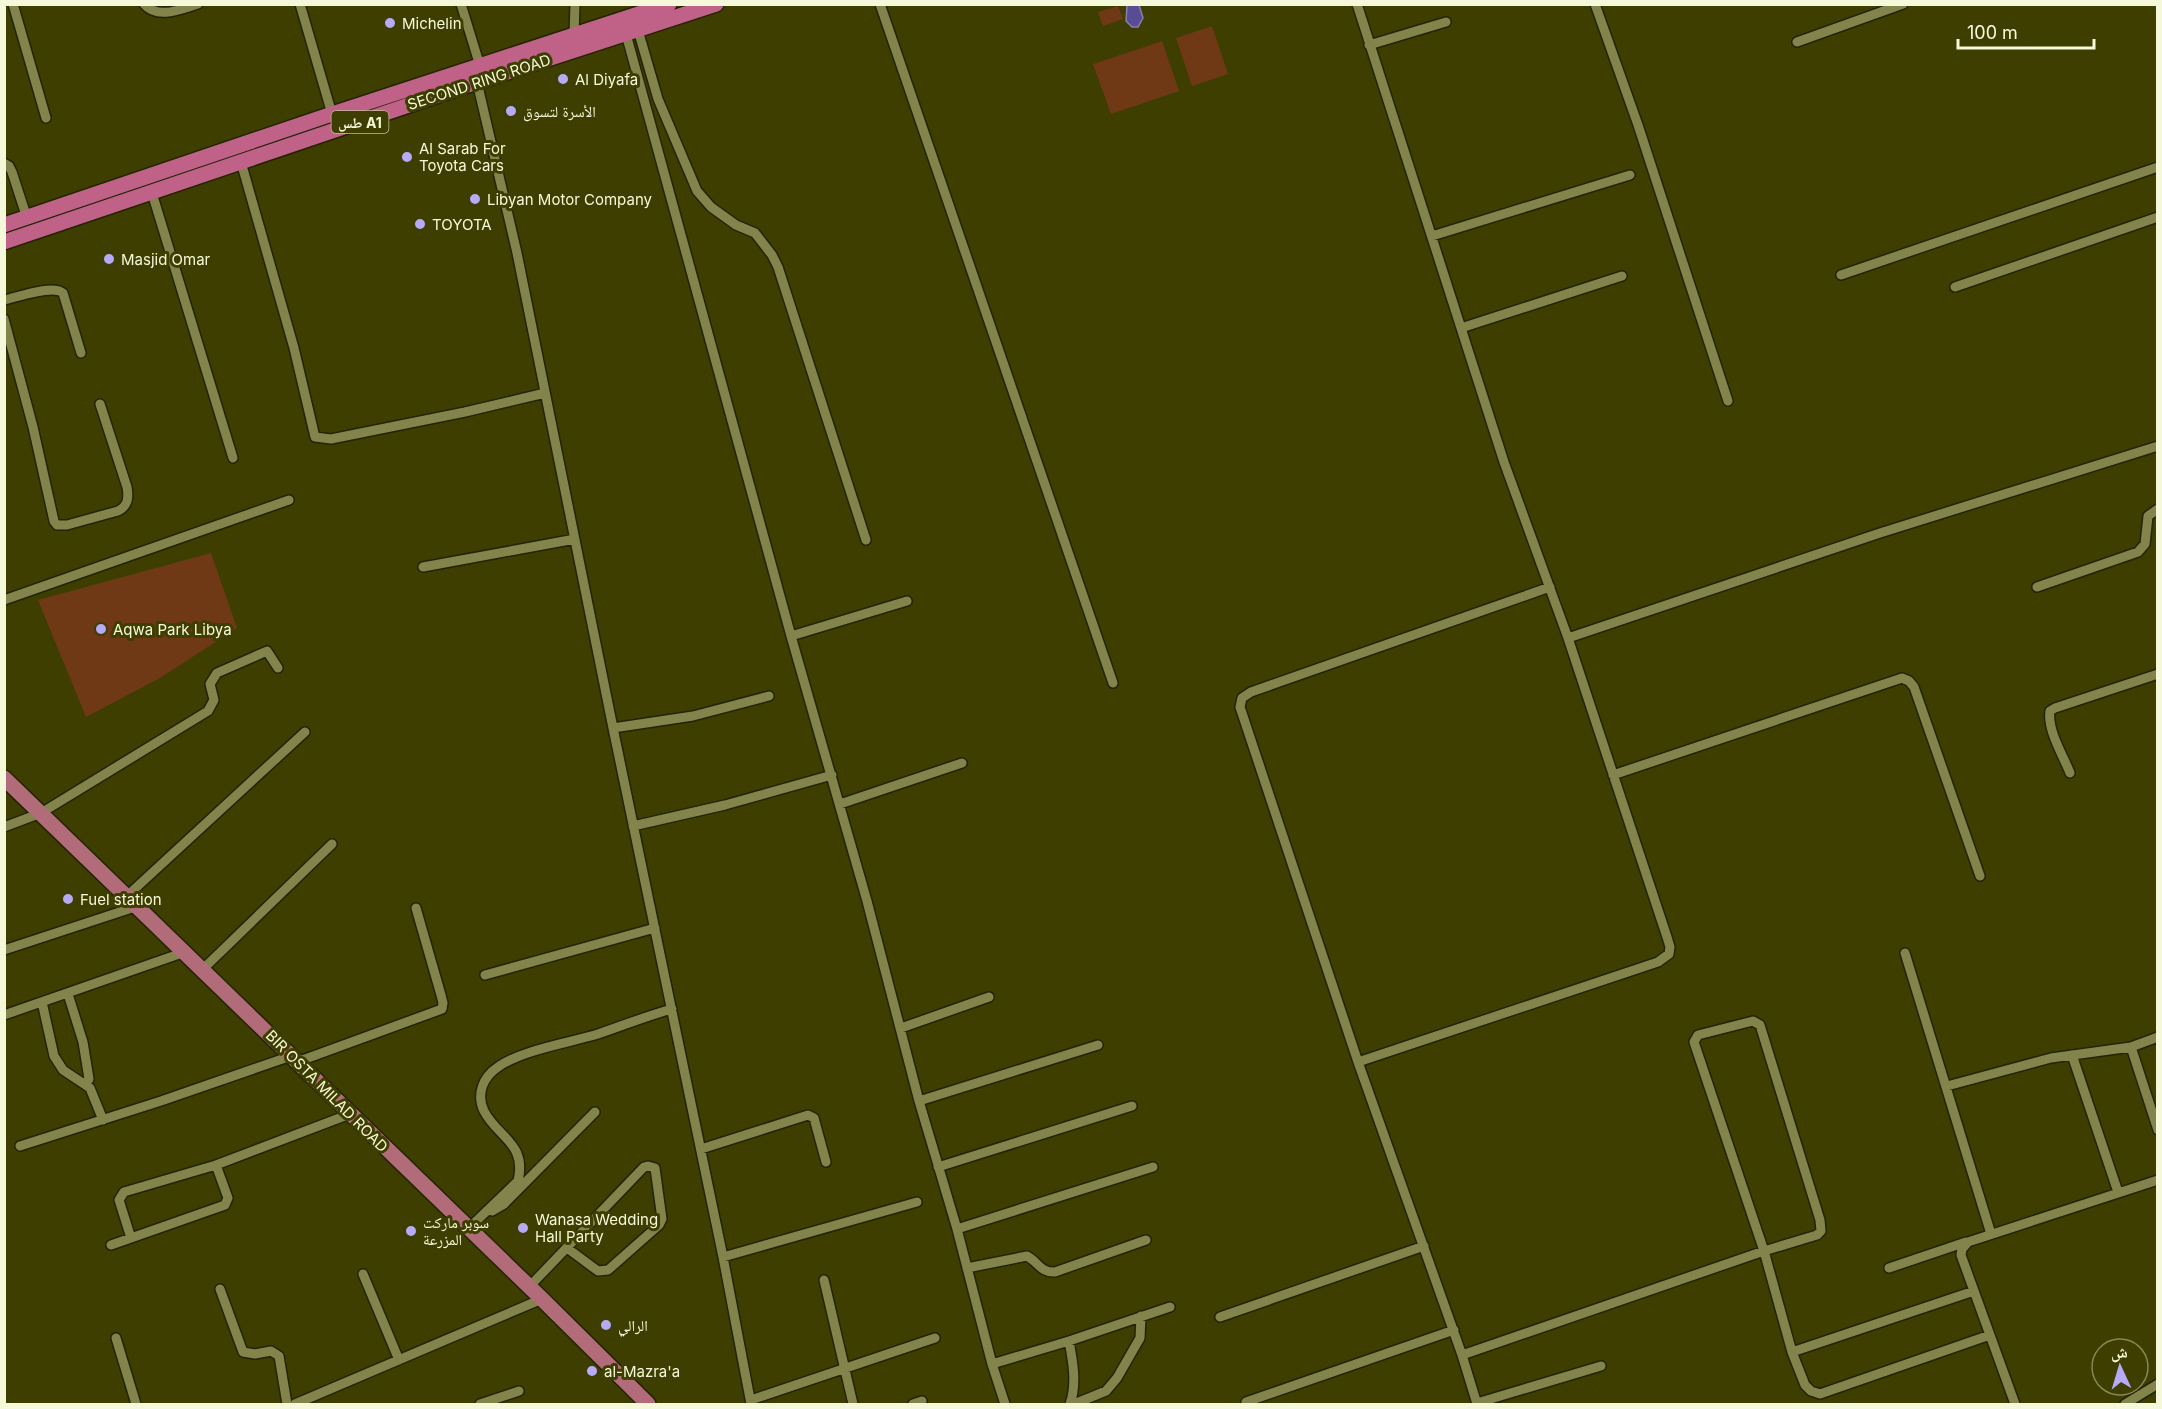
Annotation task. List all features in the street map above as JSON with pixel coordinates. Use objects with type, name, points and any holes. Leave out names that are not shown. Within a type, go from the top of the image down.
[{"type":"highway","name":"SECOND RING ROAD","points":[[4,225],[332,114],[669,4]]},
{"type":"highway","name":"SECOND RING ROAD","points":[[4,242],[716,4]]},
{"type":"main road","name":"BIR OSTA MILAD ROAD","points":[[4,778],[648,1404]]},
{"type":"street","points":[[13,4],[46,118]]},
{"type":"street","points":[[144,4],[157,13],[198,4]]},
{"type":"street","points":[[300,4],[332,114]]},
{"type":"street","points":[[461,4],[480,66]]},
{"type":"street","points":[[573,35],[575,4]]},
{"type":"street","points":[[880,4],[1113,683]]},
{"type":"street","points":[[1356,4],[1504,462],[1568,638],[1670,947],[1669,954],[1664,959],[1358,1062]]},
{"type":"street","points":[[1595,4],[1638,125],[1728,401]]},
{"type":"street","points":[[1797,42],[1903,4]]},
{"type":"street","points":[[1369,45],[1446,22]]},
{"type":"street","points":[[632,32],[697,191],[711,207],[736,225],[755,233],[778,267],[866,540]]},
{"type":"street","points":[[632,32],[791,636],[832,775],[919,1101],[1005,1404]]},
{"type":"street","points":[[477,82],[517,253],[751,1402],[935,1338]]},
{"type":"street","points":[[241,162],[294,348],[315,437],[331,439],[545,393]]},
{"type":"street","points":[[4,163],[12,172],[27,218]]},
{"type":"street","points":[[1840,275],[2157,167]]},
{"type":"street","points":[[1432,236],[1630,176]]},
{"type":"street","points":[[152,193],[233,458]]},
{"type":"street","points":[[1955,287],[2157,217]]},
{"type":"street","points":[[1461,328],[1622,276]]},
{"type":"street","points":[[4,300],[51,289],[60,290],[63,293],[81,353]]},
{"type":"street","points":[[4,319],[33,428],[54,521],[57,525],[68,525],[118,511],[124,507],[128,499],[127,487],[100,405]]},
{"type":"street","points":[[1568,638],[1880,533],[2157,446]]},
{"type":"street","points":[[4,600],[289,500]]},
{"type":"street","points":[[2037,587],[2138,552],[2145,544],[2148,516],[2157,509]]},
{"type":"street","points":[[423,567],[575,539]]},
{"type":"street","points":[[1550,588],[1251,692],[1242,698],[1241,710],[1358,1062],[1454,1330],[1477,1404],[1601,1366]]},
{"type":"street","points":[[791,636],[907,600]]},
{"type":"street","points":[[4,827],[41,813],[208,711],[214,700],[210,684],[217,674],[267,651],[278,668]]},
{"type":"street","points":[[2070,773],[2053,732],[2049,718],[2050,711],[2157,674]]},
{"type":"street","points":[[1613,775],[1902,678],[1914,687],[1980,876]]},
{"type":"street","points":[[613,728],[693,716],[769,696]]},
{"type":"street","points":[[4,950],[133,901],[305,732]]},
{"type":"street","points":[[840,804],[962,764]]},
{"type":"street","points":[[633,826],[725,805],[832,775]]},
{"type":"street","points":[[203,969],[332,844]]},
{"type":"street","points":[[20,1146],[294,1059],[442,1009],[441,995],[416,909]]},
{"type":"street","points":[[485,975],[655,928]]},
{"type":"street","points":[[4,1015],[185,952]]},
{"type":"street","points":[[1905,953],[1991,1234]]},
{"type":"street","points":[[68,994],[88,1065],[89,1079],[86,1083]]},
{"type":"street","points":[[901,1028],[989,997]]},
{"type":"street","points":[[42,1002],[54,1056],[63,1070],[86,1083],[90,1088],[103,1120]]},
{"type":"street","points":[[468,1229],[518,1181],[520,1170],[519,1159],[511,1142],[483,1109],[480,1098],[481,1088],[490,1073],[516,1057],[672,1009]]},
{"type":"street","points":[[1462,1355],[1764,1251],[1817,1235],[1821,1231],[1822,1227],[1760,1025],[1753,1021],[1698,1035],[1694,1042],[1764,1251],[1792,1352],[1805,1385],[1810,1391],[1820,1394],[1990,1335]]},
{"type":"street","points":[[1947,1086],[2051,1058],[2131,1047],[2157,1037]]},
{"type":"street","points":[[919,1101],[1098,1045]]},
{"type":"street","points":[[2131,1047],[2157,1130]]},
{"type":"street","points":[[2072,1055],[2118,1192]]},
{"type":"street","points":[[938,1167],[1132,1106]]},
{"type":"street","points":[[487,1212],[494,1211],[504,1204],[595,1112]]},
{"type":"street","points":[[130,1238],[120,1200],[124,1191],[216,1165],[350,1114]]},
{"type":"street","points":[[701,1149],[808,1115],[814,1118],[826,1162]]},
{"type":"street","points":[[111,1245],[225,1205],[228,1198],[216,1165]]},
{"type":"street","points":[[529,1287],[645,1167],[655,1168],[663,1212],[659,1225],[608,1270],[598,1272],[567,1248]]},
{"type":"street","points":[[957,1229],[1153,1167]]},
{"type":"street","points":[[1889,1268],[2157,1180]]},
{"type":"street","points":[[723,1257],[916,1202]]},
{"type":"street","points":[[967,1268],[1027,1256],[1042,1270],[1048,1273],[1055,1272],[1146,1240]]},
{"type":"street","points":[[1968,1242],[1962,1249],[1961,1255],[2015,1404]]},
{"type":"street","points":[[1220,1317],[1424,1246]]},
{"type":"street","points":[[363,1274],[399,1360]]},
{"type":"street","points":[[824,1281],[853,1404]]},
{"type":"street","points":[[220,1289],[243,1352],[255,1354],[271,1351],[279,1356],[287,1404]]},
{"type":"street","points":[[1792,1352],[1974,1291]]},
{"type":"street","points":[[295,1404],[318,1400],[399,1360],[542,1299]]},
{"type":"street","points":[[992,1364],[1170,1307]]},
{"type":"street","points":[[1072,1404],[1106,1391],[1117,1378],[1140,1338],[1142,1316]]},
{"type":"street","points":[[1246,1402],[1454,1330]]},
{"type":"street","points":[[116,1338],[136,1404]]},
{"type":"street","points":[[1069,1341],[1074,1394],[1072,1404]]},
{"type":"street","points":[[2125,1404],[2157,1384]]},
{"type":"street","points":[[480,1404],[519,1391]]},
{"type":"shaded area","points":[[1126,5],[1139,5],[1143,18],[1138,27],[1132,27],[1126,21]]},
{"type":"shaded area","points":[[1118,6],[1123,19],[1103,26],[1098,12]]},
{"type":"shaded area","points":[[1212,26],[1228,74],[1192,86],[1176,38]]},
{"type":"shaded area","points":[[1162,41],[1179,91],[1111,114],[1093,64]]},
{"type":"shaded area","points":[[211,553],[237,628],[160,678],[86,717],[38,600]]},
{"type":"place","name":"Michelin","points":[[390,23]]},
{"type":"place","name":"Al Diyafa","points":[[563,79]]},
{"type":"place","name":"الأسرة لتسوق","points":[[511,111]]},
{"type":"place","name":"Al Sarab For Toyota Cars","points":[[407,157]]},
{"type":"place","name":"Libyan Motor Company","points":[[475,199]]},
{"type":"place","name":"TOYOTA","points":[[420,224]]},
{"type":"place","name":"Masjid Omar","points":[[109,259]]},
{"type":"place","name":"Aqwa Park Libya","points":[[101,629]]},
{"type":"place","name":"Fuel station","points":[[68,899]]},
{"type":"place","name":"Wanasa Wedding Hall Party","points":[[523,1228]]},
{"type":"place","name":"سوبر ماركت المزرعة","points":[[411,1231]]},
{"type":"place","name":"الرالي","points":[[606,1325]]},
{"type":"place","name":"al-Mazra'a","points":[[592,1371]]}]
